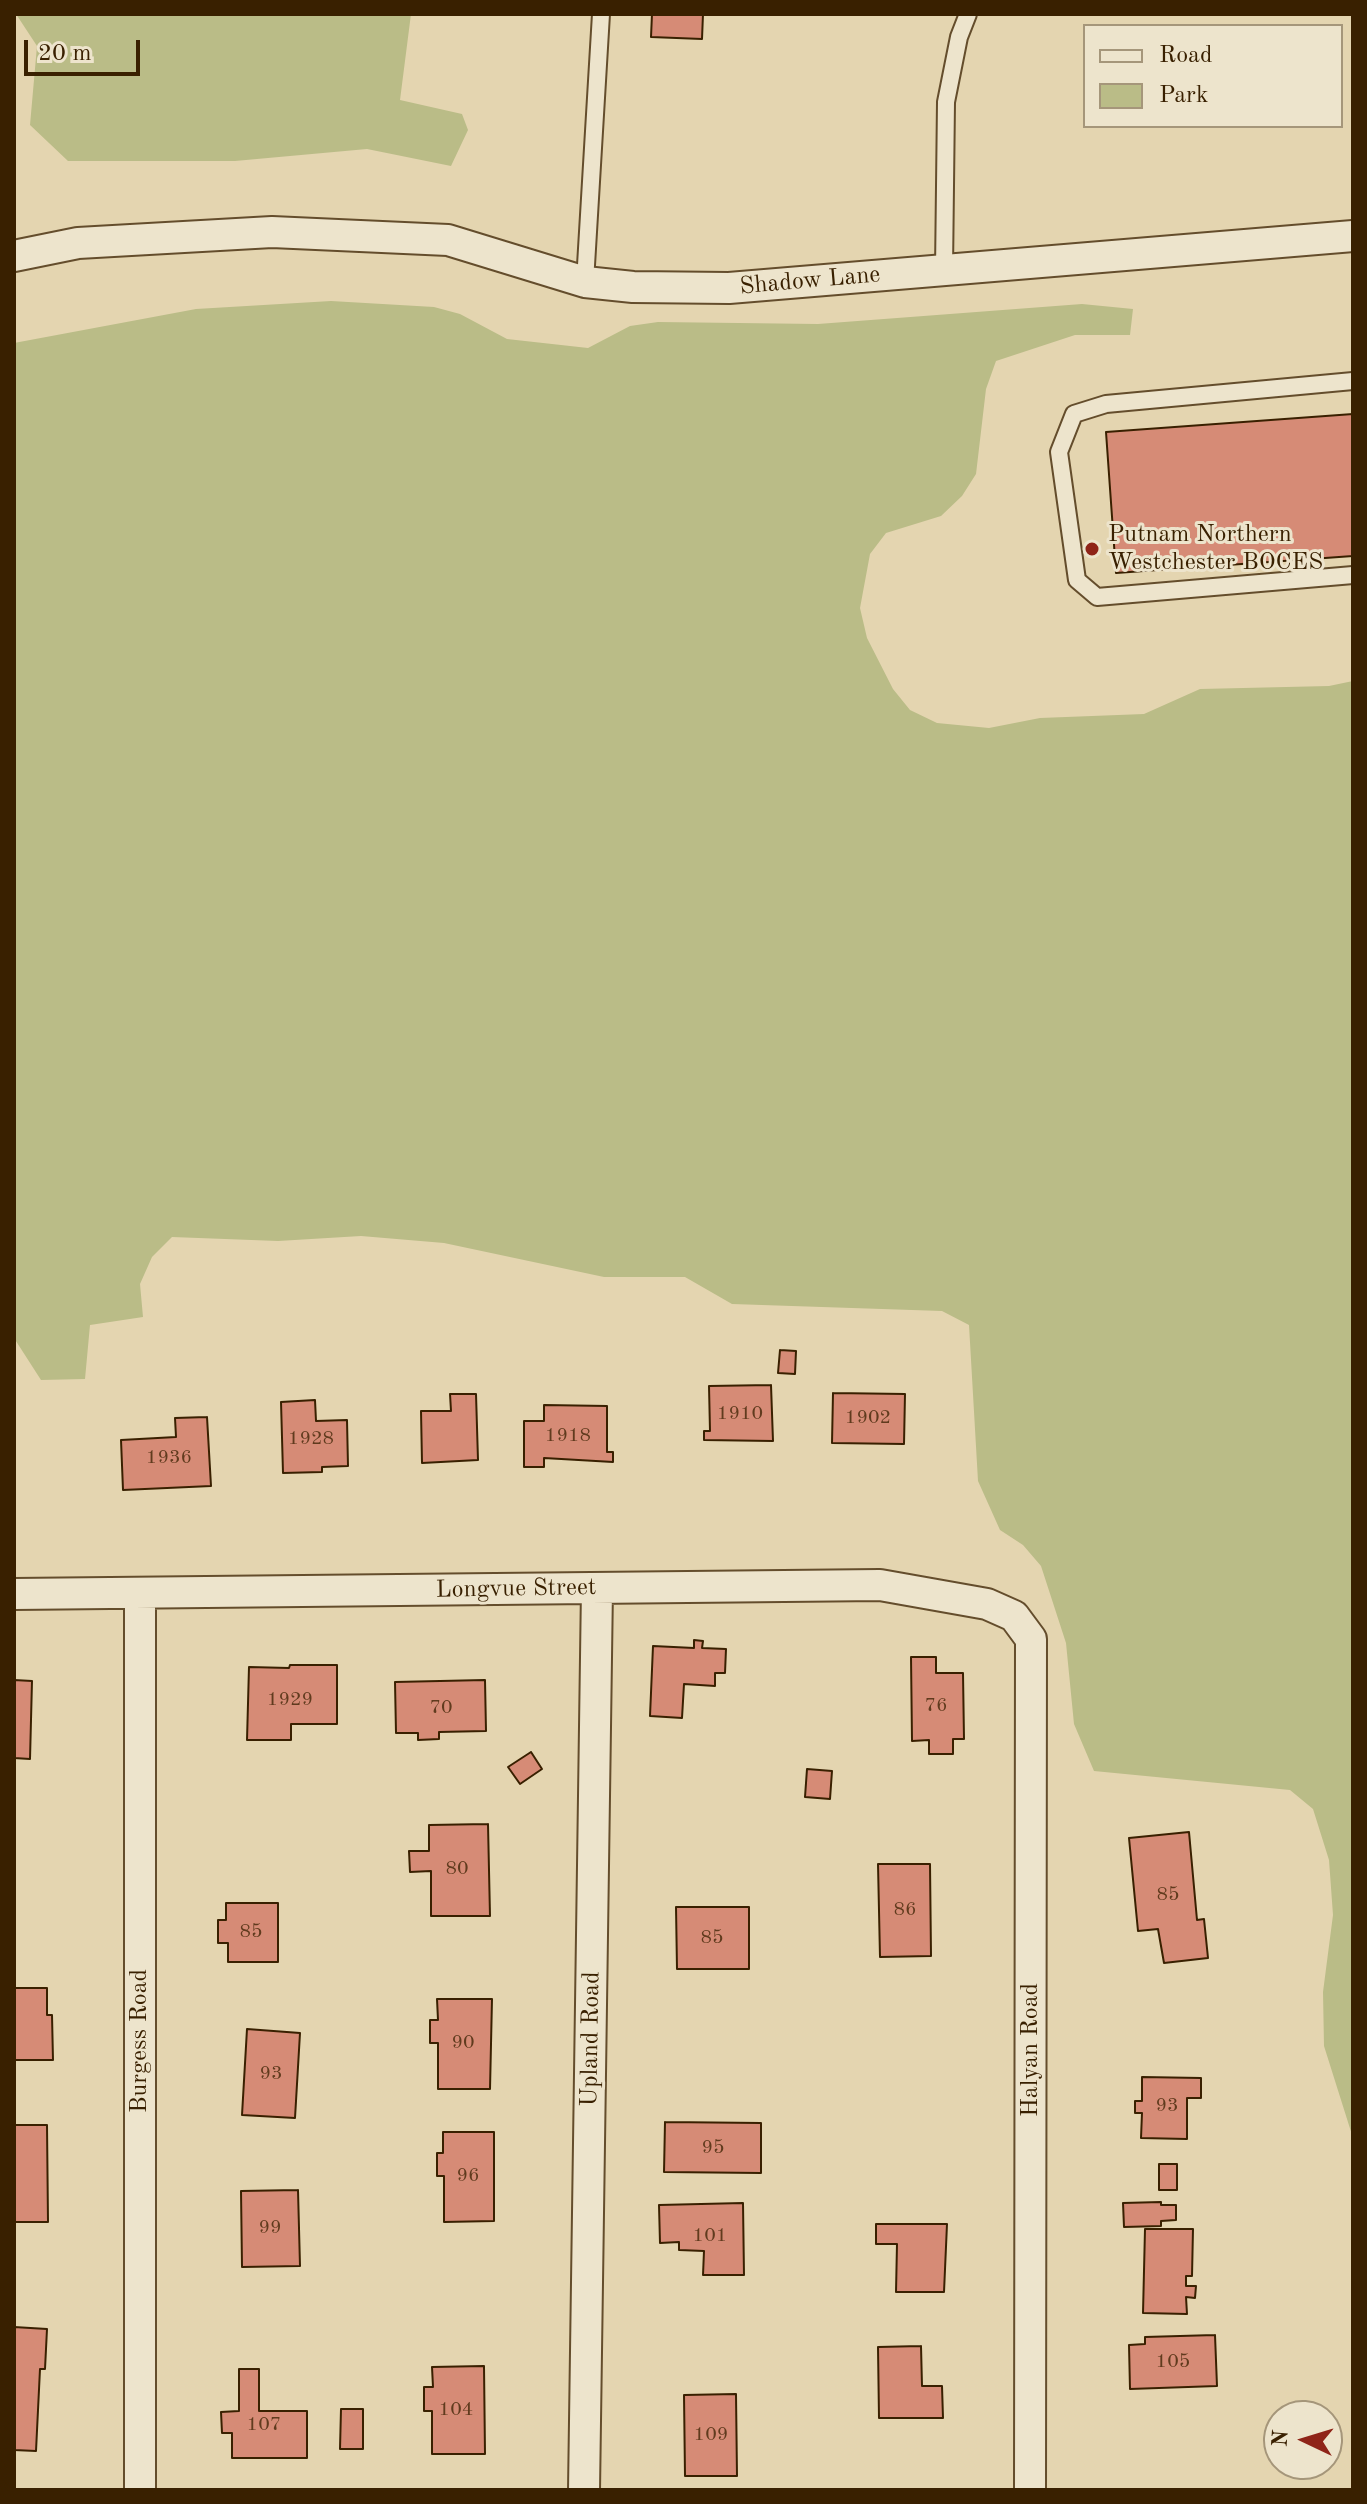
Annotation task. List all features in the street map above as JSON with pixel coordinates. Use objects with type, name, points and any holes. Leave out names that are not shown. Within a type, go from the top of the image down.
[{"type":"street","name":"Shadow Lane","points":[[14,256],[78,243],[272,232],[448,240],[585,282],[633,287],[729,288],[1353,236]]},
{"type":"street","name":"Longvue Street","points":[[14,1594],[880,1585],[987,1604],[1014,1616]]},
{"type":"street","name":"Upland Road","points":[[584,2490],[597,1588]]},
{"type":"street","name":"Burgess Road","points":[[140,1593],[140,2490]]},
{"type":"street","name":"Halyan Road","points":[[1014,1616],[1031,1639],[1030,2490]]},
{"type":"lane","points":[[585,282],[601,14]]},
{"type":"lane","points":[[944,270],[946,102],[959,37],[968,14]]},
{"type":"lane","points":[[1353,381],[1106,404],[1074,414],[1059,452],[1077,580],[1097,597],[1353,575]]},
{"type":"green space","points":[[16,14],[411,14],[400,100],[462,114],[468,130],[451,166],[367,149],[235,161],[68,161],[30,125],[37,46]]},
{"type":"green space","points":[[331,301],[434,307],[460,314],[507,339],[588,348],[630,326],[658,322],[818,324],[1082,304],[1133,309],[1130,335],[1075,335],[996,361],[986,389],[976,474],[962,496],[941,516],[886,533],[870,554],[860,608],[867,638],[893,689],[910,710],[937,723],[989,728],[1040,718],[1144,714],[1200,689],[1329,686],[1353,681],[1353,2138],[1324,2046],[1323,1992],[1333,1915],[1329,1860],[1313,1809],[1290,1790],[1094,1771],[1074,1724],[1066,1643],[1041,1566],[1023,1545],[1000,1530],[978,1481],[969,1325],[942,1311],[732,1304],[685,1277],[604,1277],[444,1243],[361,1236],[278,1241],[172,1237],[152,1257],[140,1284],[143,1317],[90,1325],[85,1379],[41,1380],[14,1338],[14,343],[196,309]]},
{"type":"building","points":[[652,14],[703,14],[702,39],[651,37]]},
{"type":"building","points":[[1353,414],[1353,556],[1116,573],[1106,432]]},
{"type":"building","points":[[780,1350],[796,1351],[795,1374],[778,1373]]},
{"type":"building","points":[[771,1385],[773,1441],[704,1440],[704,1431],[710,1431],[709,1386]]},
{"type":"building","points":[[833,1393],[905,1394],[904,1444],[832,1443]]},
{"type":"building","points":[[450,1394],[476,1394],[478,1460],[422,1463],[421,1411],[451,1411]]},
{"type":"building","points":[[315,1400],[316,1421],[347,1420],[348,1466],[322,1467],[322,1472],[283,1473],[281,1402]]},
{"type":"building","points":[[544,1405],[607,1406],[607,1452],[613,1452],[613,1462],[544,1458],[544,1467],[524,1467],[524,1421],[544,1421]]},
{"type":"building","points":[[207,1417],[211,1486],[123,1490],[121,1440],[176,1437],[175,1418]]},
{"type":"building","points":[[694,1640],[703,1641],[702,1648],[726,1649],[725,1673],[715,1673],[715,1686],[684,1684],[682,1718],[650,1716],[653,1646],[694,1648]]},
{"type":"building","points":[[911,1657],[936,1657],[936,1673],[963,1673],[964,1739],[953,1739],[953,1754],[929,1754],[929,1740],[912,1741]]},
{"type":"building","points":[[290,1665],[337,1665],[337,1724],[291,1724],[291,1740],[247,1740],[249,1667],[289,1668]]},
{"type":"building","points":[[14,1680],[32,1681],[30,1759],[14,1758]]},
{"type":"building","points":[[485,1680],[486,1731],[439,1732],[439,1739],[418,1740],[418,1733],[396,1733],[395,1682]]},
{"type":"building","points":[[531,1752],[542,1769],[520,1784],[508,1767]]},
{"type":"building","points":[[807,1769],[832,1771],[830,1799],[805,1797]]},
{"type":"building","points":[[488,1824],[490,1916],[431,1916],[431,1871],[410,1872],[409,1851],[429,1851],[429,1825]]},
{"type":"building","points":[[1189,1832],[1197,1920],[1204,1919],[1208,1958],[1164,1963],[1158,1929],[1138,1931],[1129,1838]]},
{"type":"building","points":[[878,1864],[930,1864],[931,1956],[880,1957]]},
{"type":"building","points":[[226,1903],[278,1903],[278,1962],[228,1962],[228,1943],[218,1943],[218,1920],[226,1920]]},
{"type":"building","points":[[676,1907],[749,1907],[749,1969],[677,1969]]},
{"type":"building","points":[[14,1988],[47,1988],[47,2015],[52,2015],[53,2060],[14,2060]]},
{"type":"building","points":[[437,1999],[492,1999],[490,2089],[438,2089],[438,2043],[430,2043],[430,2020],[438,2020]]},
{"type":"building","points":[[247,2029],[300,2033],[295,2118],[242,2115]]},
{"type":"building","points":[[1142,2077],[1201,2078],[1201,2098],[1187,2098],[1187,2139],[1141,2138],[1142,2113],[1135,2113],[1135,2101],[1142,2101]]},
{"type":"building","points":[[665,2122],[761,2123],[761,2173],[664,2172]]},
{"type":"building","points":[[14,2125],[47,2125],[48,2222],[14,2222]]},
{"type":"building","points":[[443,2132],[494,2132],[494,2221],[444,2222],[444,2176],[437,2176],[437,2153],[443,2153]]},
{"type":"building","points":[[1159,2164],[1177,2164],[1177,2190],[1159,2190]]},
{"type":"building","points":[[298,2190],[300,2266],[242,2267],[241,2191]]},
{"type":"building","points":[[1161,2202],[1161,2205],[1176,2205],[1176,2220],[1161,2221],[1161,2226],[1124,2227],[1123,2203]]},
{"type":"building","points":[[743,2203],[744,2275],[703,2275],[704,2251],[679,2250],[679,2242],[660,2243],[659,2205]]},
{"type":"building","points":[[876,2224],[947,2224],[944,2292],[896,2292],[897,2244],[876,2244]]},
{"type":"building","points":[[1145,2229],[1193,2229],[1192,2276],[1186,2276],[1186,2286],[1196,2286],[1195,2298],[1186,2297],[1187,2314],[1143,2313]]},
{"type":"building","points":[[14,2327],[47,2329],[45,2369],[40,2369],[36,2451],[14,2450]]},
{"type":"building","points":[[1215,2335],[1217,2386],[1130,2389],[1129,2345],[1145,2344],[1145,2337]]},
{"type":"building","points":[[921,2346],[922,2386],[942,2386],[943,2418],[879,2418],[878,2347]]},
{"type":"building","points":[[484,2366],[485,2454],[432,2454],[432,2411],[424,2411],[424,2387],[433,2387],[432,2367]]},
{"type":"building","points":[[239,2369],[259,2369],[259,2411],[307,2411],[307,2458],[232,2458],[232,2433],[222,2433],[221,2412],[239,2411]]},
{"type":"building","points":[[736,2394],[737,2476],[685,2476],[684,2395]]},
{"type":"building","points":[[341,2409],[363,2409],[363,2449],[340,2449]]},
{"type":"place","name":"Putnam Northern Westchester BOCES","points":[[1092,549]]}]
